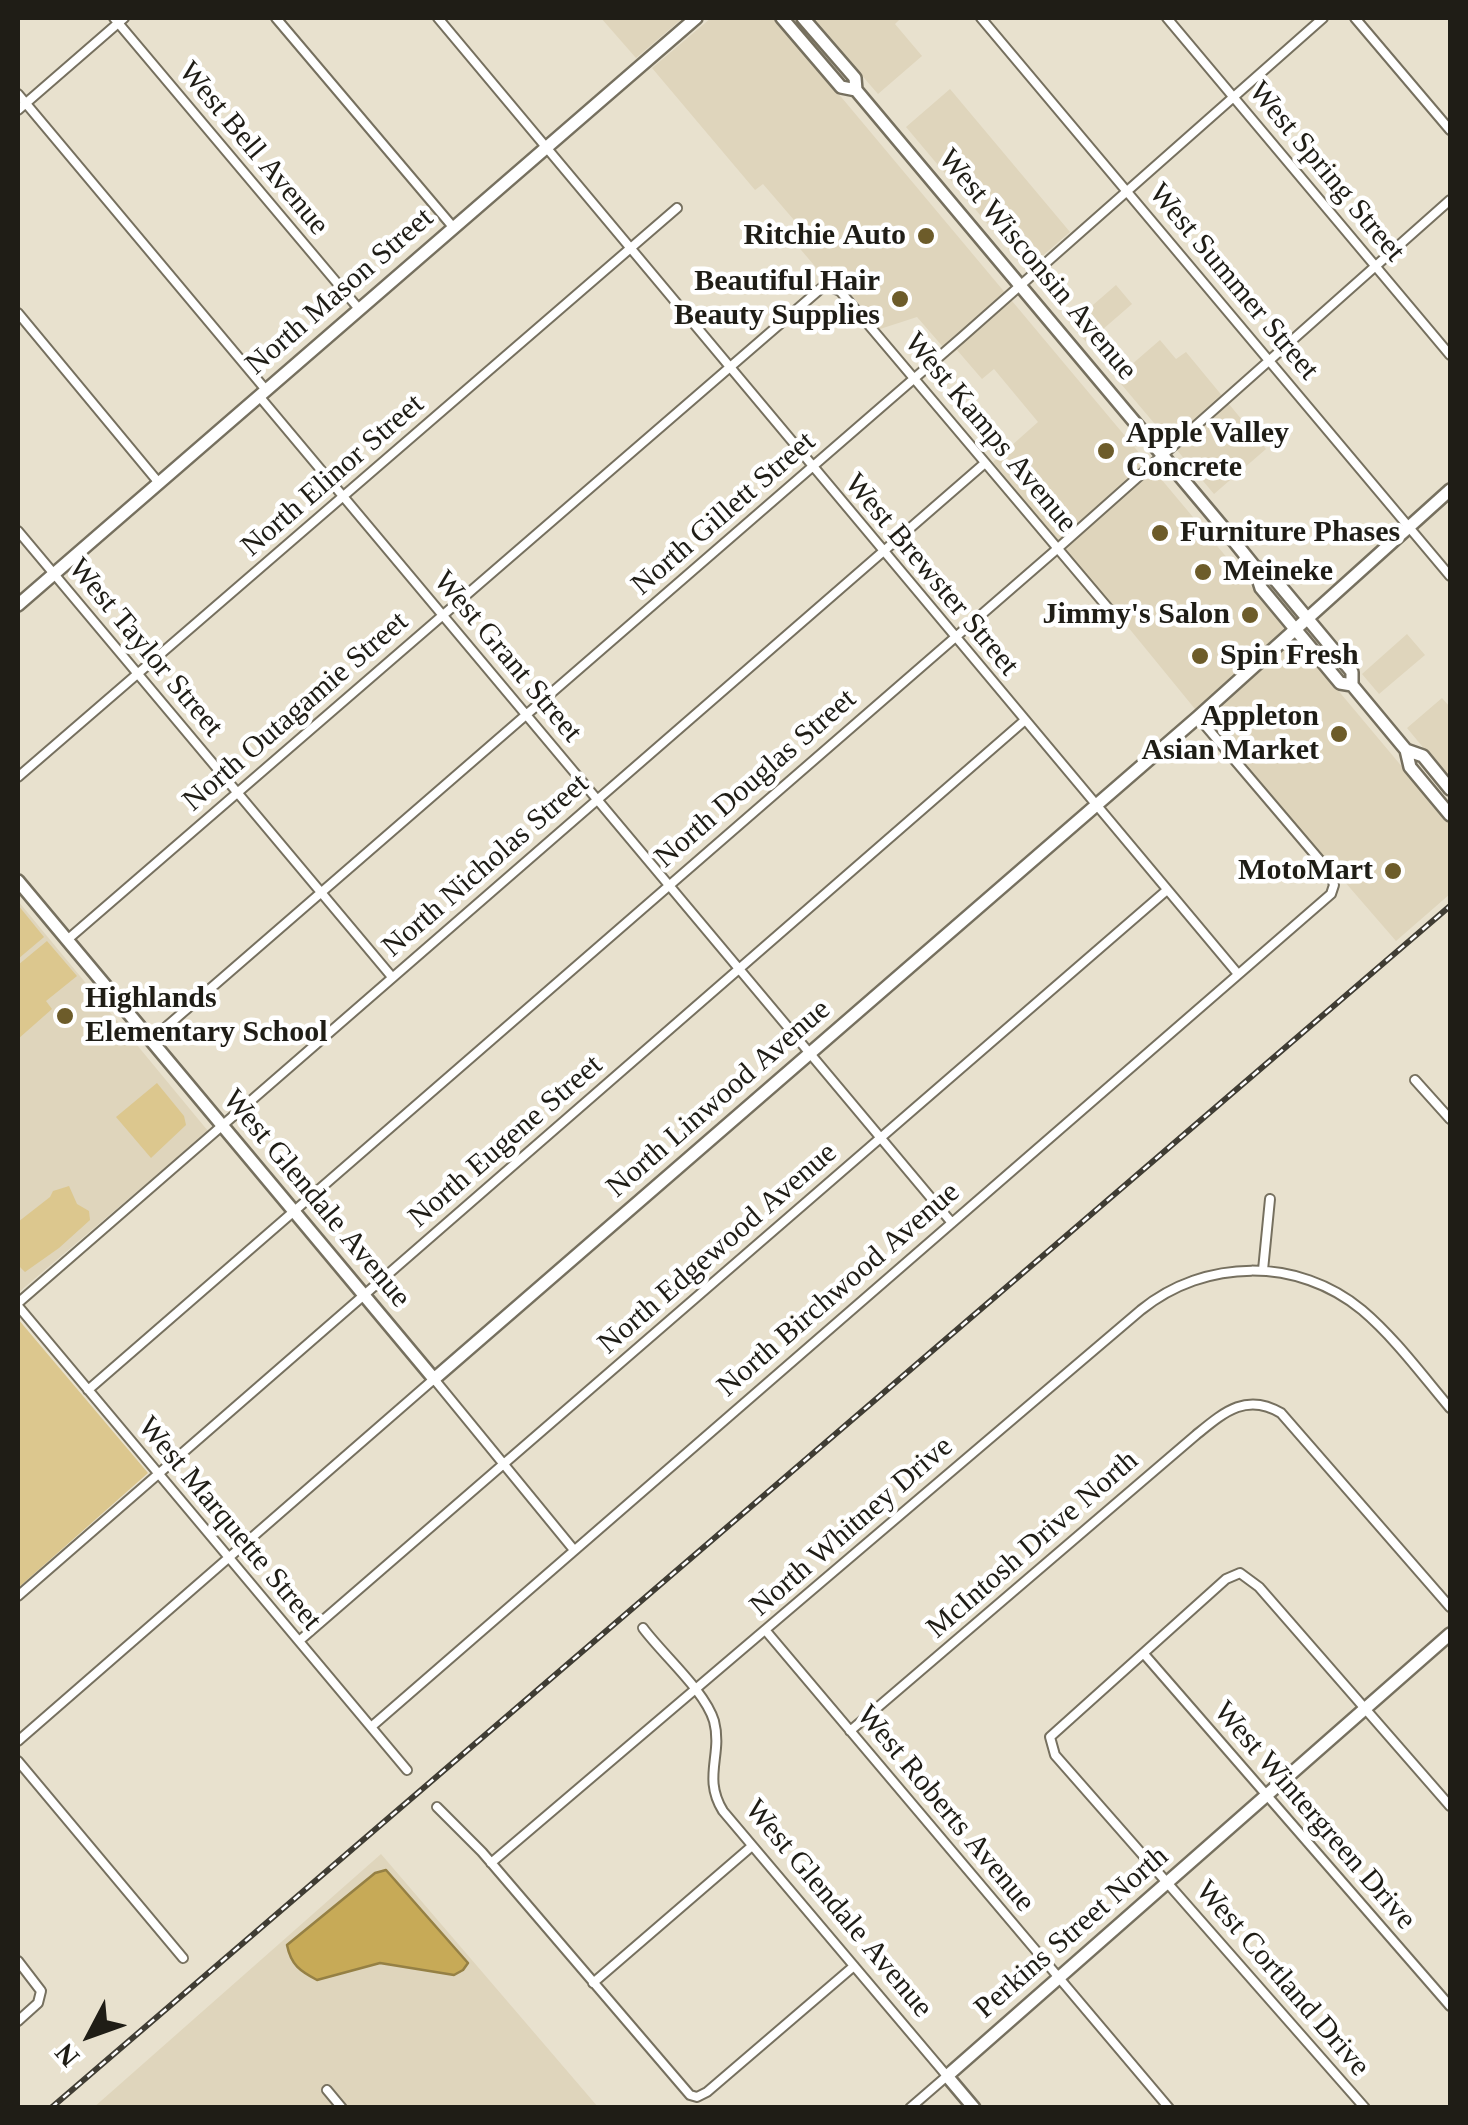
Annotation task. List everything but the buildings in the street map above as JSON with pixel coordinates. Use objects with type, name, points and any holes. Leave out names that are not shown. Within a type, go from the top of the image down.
[{"type":"street","points":[[276,18],[453,227]]},
{"type":"street","name":"West Brewster Street","points":[[438,18],[1238,974]]},
{"type":"street","name":"North Mason Street","points":[[18,606],[696,18]]},
{"type":"street","name":"West Wisconsin Avenue","points":[[782,18],[841,87],[856,90]]},
{"type":"street","points":[[794,18],[820,48],[841,62]]},
{"type":"street","name":"West Wisconsin Avenue","points":[[804,18],[855,78],[856,90],[1254,566],[1261,588],[1296,631],[1340,683],[1352,685]]},
{"type":"street","name":"West Summer Street","points":[[982,18],[1450,576]]},
{"type":"street","name":"West Spring Street","points":[[1167,18],[1450,355]]},
{"type":"street","name":"North Gillett Street","points":[[151,1040],[812,468],[1323,18]]},
{"type":"street","points":[[1355,18],[1450,130]]},
{"type":"street","points":[[18,110],[118,19]]},
{"type":"street","name":"West Bell Avenue","points":[[118,19],[359,310]]},
{"type":"street","name":"West Grant Street","points":[[18,94],[343,496],[952,1222]]},
{"type":"street","name":"North Douglas Street","points":[[88,1390],[1058,549],[1450,200]]},
{"type":"street","name":"North Elinor Street","points":[[18,778],[677,208]]},
{"type":"street","name":"North Outagamie Street","points":[[67,940],[728,366],[828,284]]},
{"type":"street","name":"West Kamps Avenue","points":[[828,284],[840,291],[1114,615]]},
{"type":"street","points":[[18,313],[159,483]]},
{"type":"street","name":"North Nicholas Street","points":[[18,1305],[986,463]]},
{"type":"street","name":"North Linwood Avenue","points":[[18,1741],[1198,717],[1450,490]]},
{"type":"street","name":"West Taylor Street","points":[[18,532],[392,977]]},
{"type":"street","name":"West Wisconsin Avenue","points":[[1254,566],[1272,576],[1352,672],[1352,685],[1406,750],[1410,767],[1450,815]]},
{"type":"street","name":"North Birchwood Avenue","points":[[370,1728],[1331,894],[1334,884],[1329,871],[1198,717]]},
{"type":"street","name":"North Eugene Street","points":[[18,1596],[1024,721]]},
{"type":"street","name":"West Wisconsin Avenue","points":[[1406,750],[1423,756],[1450,791]]},
{"type":"street","points":[[1423,783],[1432,778],[1450,791]]},
{"type":"street","name":"West Glendale Avenue","points":[[18,881],[574,1550]]},
{"type":"street","name":"North Edgewood Avenue","points":[[298,1642],[1167,890]]},
{"type":"street","points":[[1415,1080],[1450,1119]]},
{"type":"street","points":[[1264,1270],[1270,1199]]},
{"type":"street","name":"North Whitney Drive","points":[[492,1863],[1153,1300],[1180,1285],[1209,1275],[1264,1270],[1309,1280],[1359,1308],[1382,1328],[1450,1408]]},
{"type":"street","name":"West Marquette Street","points":[[18,1305],[407,1770]]},
{"type":"street","name":"McIntosh Drive North","points":[[850,1731],[1209,1424],[1231,1408],[1251,1402],[1281,1413],[1450,1607]]},
{"type":"street","points":[[1144,1654],[1226,1579],[1240,1574],[1259,1587],[1450,1806]]},
{"type":"street","name":"West Glendale Avenue","points":[[643,1628],[711,1713],[716,1730],[714,1795],[723,1812],[974,2108]]},
{"type":"street","name":"West Roberts Avenue","points":[[766,1630],[1169,2108]]},
{"type":"street","name":"Perkins Street North","points":[[910,2108],[1450,1634]]},
{"type":"street","name":"West Cortland Drive","points":[[1144,1654],[1054,1732],[1050,1744],[1055,1755],[1365,2108]]},
{"type":"street","name":"West Wintergreen Drive","points":[[1144,1654],[1450,2006]]},
{"type":"street","points":[[18,1761],[183,1958]]},
{"type":"street","points":[[438,1808],[492,1863],[683,2088],[696,2097],[708,2092],[854,1966]]},
{"type":"street","points":[[593,1983],[752,1846]]},
{"type":"street","points":[[18,1961],[36,1982],[40,1996],[38,2003],[18,2021]]},
{"type":"street","points":[[328,2090],[342,2108]]},
{"type":"shaded area","points":[[601,18],[683,18],[636,58]]},
{"type":"shaded area","points":[[711,18],[775,18],[1450,824],[1450,894],[1396,941],[1195,709],[993,462],[1038,422],[994,369],[982,379],[957,350],[950,355],[917,317],[880,329],[842,283],[825,278],[790,237],[800,227],[763,184],[755,190],[652,68]]},
{"type":"shaded area","points":[[812,18],[901,18],[895,24],[922,56],[878,94]]},
{"type":"shaded area","points":[[950,89],[1070,232],[1032,265],[1018,260],[906,127]]},
{"type":"shaded area","points":[[1116,285],[1132,304],[1087,343],[1071,324]]},
{"type":"shaded area","points":[[1160,340],[1176,359],[1186,352],[1266,449],[1214,494],[1116,378]]},
{"type":"shaded area","points":[[1407,634],[1425,655],[1379,694],[1362,674]]},
{"type":"shaded area","points":[[1442,698],[1450,707],[1450,780],[1407,728]]},
{"type":"shaded area","name":"Highlands Elementary School","points":[[18,901],[208,1131],[19,1292],[18,1291]]},
{"type":"shaded area","points":[[18,905],[44,937],[18,959]]},
{"type":"shaded area","points":[[47,941],[77,976],[46,1001],[52,1009],[18,1039],[18,965]]},
{"type":"shaded area","points":[[157,1083],[184,1116],[186,1125],[151,1158],[116,1117]]},
{"type":"shaded area","points":[[69,1186],[77,1204],[89,1211],[90,1220],[25,1272],[18,1265],[18,1222],[53,1191]]},
{"type":"shaded area","points":[[18,1319],[148,1473],[18,1588]]},
{"type":"shaded area","points":[[381,1854],[598,2107],[93,2108]]},
{"type":"shaded area","points":[[386,1870],[468,1963],[463,1970],[454,1975],[380,1963],[317,1980],[301,1970],[287,1945],[375,1873]]},
{"type":"railway","points":[[51,2108],[1450,906]]},
{"type":"place","name":"Ritchie Auto","points":[[926,236]]},
{"type":"place","name":"Beautiful Hair Beauty Supplies","points":[[900,299]]},
{"type":"place","name":"Apple Valley Concrete","points":[[1106,451]]},
{"type":"place","name":"Furniture Phases","points":[[1160,533]]},
{"type":"place","name":"Meineke","points":[[1203,572]]},
{"type":"place","name":"Jimmy's Salon","points":[[1250,615]]},
{"type":"place","name":"Spin Fresh","points":[[1200,656]]},
{"type":"place","name":"Appleton Asian Market","points":[[1339,734]]},
{"type":"place","name":"MotoMart","points":[[1393,871]]},
{"type":"place","name":"Highlands Elementary School","points":[[65,1016]]}]
